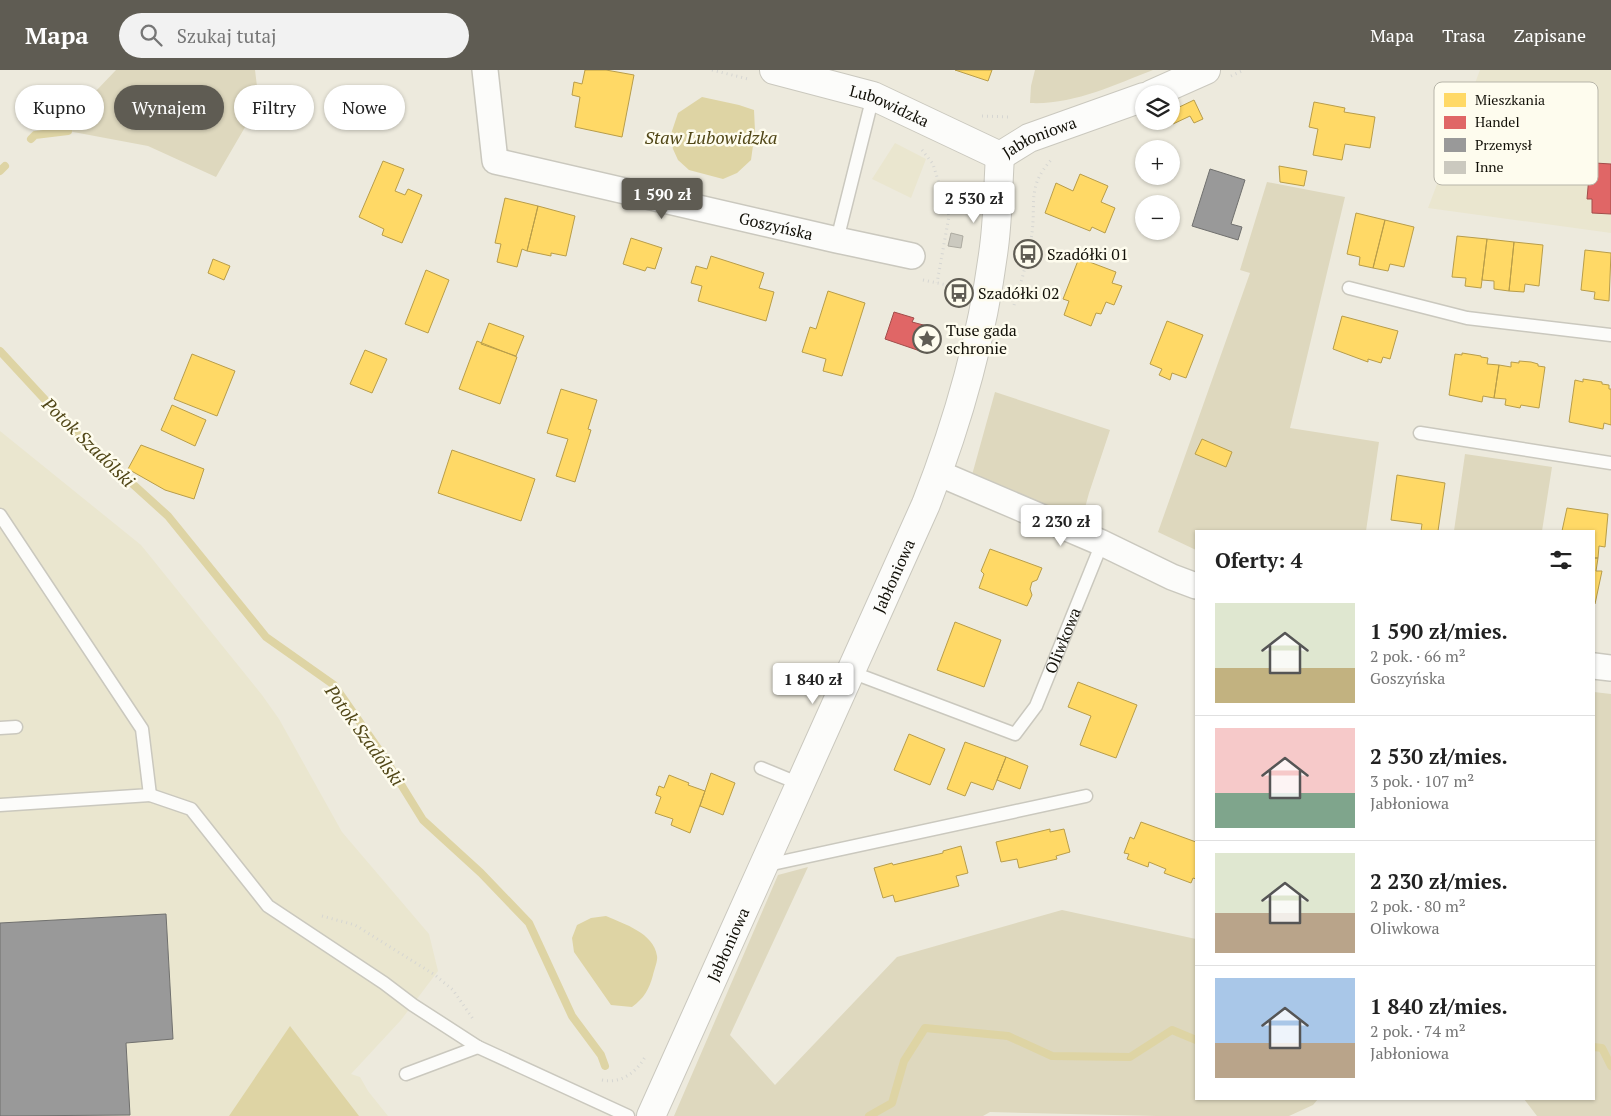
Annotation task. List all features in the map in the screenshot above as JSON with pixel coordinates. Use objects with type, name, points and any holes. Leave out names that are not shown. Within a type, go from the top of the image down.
[{"type":"main road","name":"Lubowidzka","points":[[774,70],[873,96],[1000,156]]},
{"type":"main road","points":[[1172,85],[1206,70]]},
{"type":"main road","name":"Jabłoniowa","points":[[651,1116],[922,513],[938,473],[978,337],[994,246],[1000,156],[1029,138],[1135,100]]},
{"type":"street","name":"Goszyńska","points":[[485,70],[495,161],[912,256]]},
{"type":"street","points":[[938,473],[1102,543],[1172,577],[1195,586]]},
{"type":"street","points":[[1595,666],[1611,668]]},
{"type":"lane","points":[[837,240],[873,96]]},
{"type":"lane","points":[[1349,288],[1467,318],[1611,335]]},
{"type":"lane","points":[[1420,433],[1611,463]]},
{"type":"lane","points":[[0,515],[142,729],[150,795]]},
{"type":"lane","name":"Oliwkowa","points":[[851,672],[1015,734],[1036,706],[1102,543]]},
{"type":"lane","points":[[0,728],[16,727]]},
{"type":"lane","points":[[761,768],[800,784]]},
{"type":"lane","points":[[0,805],[150,795],[191,809],[268,906],[478,1047],[628,1116]]},
{"type":"lane","points":[[763,866],[1086,796]]},
{"type":"lane","points":[[406,1074],[478,1047]]},
{"type":"path","points":[[1014,308],[1032,233],[1034,190],[1044,168],[1054,156]]},
{"type":"path","points":[[933,164],[949,216],[937,283]]},
{"type":"path","points":[[912,256],[909,276],[969,290]]},
{"type":"path","points":[[319,916],[355,926],[435,975],[453,990],[473,1020],[480,1024]]},
{"type":"path","points":[[601,1080],[610,1082]]},
{"type":"shaded area","points":[[116,70],[255,70],[257,85],[234,85],[234,130],[243,130],[216,177],[148,146],[68,131],[104,130],[104,85],[102,85]]},
{"type":"shaded area","points":[[1035,70],[1153,70],[1093,93],[1062,101],[1030,103],[1031,86]]},
{"type":"shaded area","points":[[1480,70],[1611,70],[1611,233],[1428,208],[1437,185],[1598,185],[1598,82],[1475,82]]},
{"type":"shaded area","points":[[895,143],[926,159],[911,198],[872,179]]},
{"type":"shaded area","points":[[1267,182],[1345,197],[1290,428],[1379,442],[1366,530],[1195,530],[1195,550],[1158,532],[1250,273],[1240,270]]},
{"type":"shaded area","points":[[995,392],[1110,430],[1082,519],[972,475]]},
{"type":"shaded area","points":[[0,431],[141,545],[262,695],[279,719],[342,832],[429,934],[438,971],[401,1020],[351,1074],[360,1077],[368,1091],[388,1116],[0,1116]]},
{"type":"shaded area","points":[[1465,454],[1552,467],[1542,530],[1454,530]]},
{"type":"shaded area","points":[[1595,692],[1611,694],[1611,1116],[1537,1116],[1525,1100],[1595,1100]]},
{"type":"shaded area","points":[[808,867],[730,1035],[775,1085],[897,957],[1062,910],[1195,939],[1195,1100],[1317,1100],[1313,1105],[1289,1116],[1156,1116],[990,1112],[983,1116],[674,1116],[778,875]]},
{"type":"water","name":"Staw Lubowidzka","points":[[702,97],[754,110],[755,131],[751,160],[737,173],[723,179],[689,170],[678,160],[673,149],[671,134],[678,113]]},
{"type":"water","points":[[606,916],[637,930],[655,948],[657,956],[656,966],[648,989],[643,997],[632,1007],[611,1005],[574,952],[572,938],[577,925],[591,918]]},
{"type":"water","points":[[290,1026],[359,1116],[229,1116]]},
{"type":"building: Mieszkania","points":[[585,70],[606,70],[634,75],[622,137],[575,127],[580,97],[572,95],[574,82],[582,84]]},
{"type":"building: Mieszkania","points":[[955,70],[992,70],[988,81]]},
{"type":"building: Mieszkania","points":[[1194,100],[1203,119],[1194,123],[1190,116],[1180,121],[1180,107]]},
{"type":"building: Mieszkania","points":[[1314,102],[1345,108],[1344,112],[1375,117],[1370,148],[1345,144],[1342,160],[1313,155],[1318,129],[1309,127]]},
{"type":"building: Mieszkania","points":[[383,161],[404,169],[395,191],[405,195],[408,189],[422,195],[402,243],[382,235],[384,229],[359,217]]},
{"type":"building: Mieszkania","points":[[1279,166],[1307,171],[1304,186],[1280,182]]},
{"type":"building: Mieszkania","points":[[1080,174],[1108,186],[1101,202],[1115,208],[1105,233],[1092,227],[1090,231],[1045,213],[1056,183],[1073,191]]},
{"type":"building: Mieszkania","points":[[505,198],[538,206],[527,251],[522,249],[517,267],[497,262],[501,244],[495,243]]},
{"type":"building: Mieszkania","points":[[538,206],[575,216],[566,256],[551,253],[551,256],[527,251]]},
{"type":"building: Mieszkania","points":[[1356,213],[1385,220],[1373,268],[1359,265],[1360,257],[1347,254]]},
{"type":"building: Mieszkania","points":[[1385,220],[1414,227],[1404,267],[1390,264],[1388,271],[1373,268]]},
{"type":"building: Mieszkania","points":[[1457,236],[1487,239],[1481,288],[1465,286],[1466,278],[1452,277]]},
{"type":"building: Mieszkania","points":[[631,238],[662,248],[655,269],[647,267],[645,271],[623,264]]},
{"type":"building: Mieszkania","points":[[1487,239],[1514,242],[1509,291],[1494,289],[1494,281],[1482,280]]},
{"type":"building: Mieszkania","points":[[1514,242],[1543,245],[1539,286],[1525,284],[1524,292],[1509,291]]},
{"type":"building: Mieszkania","points":[[1585,250],[1611,253],[1609,301],[1594,299],[1595,292],[1581,290]]},
{"type":"building: Mieszkania","points":[[711,256],[764,273],[759,288],[774,292],[766,321],[698,301],[702,286],[691,283],[696,266],[707,269]]},
{"type":"building: Mieszkania","points":[[1079,258],[1116,272],[1112,283],[1122,286],[1114,305],[1106,302],[1101,314],[1096,313],[1091,326],[1064,315],[1069,301],[1063,299]]},
{"type":"building: Mieszkania","points":[[213,259],[230,266],[224,280],[208,273]]},
{"type":"building: Mieszkania","points":[[426,270],[449,280],[428,333],[405,324]]},
{"type":"building: Mieszkania","points":[[828,291],[865,303],[842,376],[823,371],[826,359],[802,352],[810,327],[816,329]]},
{"type":"building: Mieszkania","points":[[1342,316],[1398,331],[1390,359],[1383,357],[1381,363],[1368,359],[1368,362],[1333,349]]},
{"type":"building: Mieszkania","points":[[1167,321],[1203,335],[1186,378],[1172,373],[1170,380],[1159,375],[1162,369],[1150,364]]},
{"type":"building: Mieszkania","points":[[489,323],[524,336],[516,356],[481,344]]},
{"type":"building: Mieszkania","points":[[477,341],[517,357],[500,404],[459,389]]},
{"type":"building: Mieszkania","points":[[365,350],[387,359],[372,393],[350,384]]},
{"type":"building: Mieszkania","points":[[1462,353],[1488,358],[1487,364],[1499,365],[1494,398],[1483,396],[1482,402],[1449,395],[1455,354],[1462,355]]},
{"type":"building: Mieszkania","points":[[192,354],[235,371],[217,416],[174,399]]},
{"type":"building: Mieszkania","points":[[1519,361],[1531,362],[1545,367],[1539,408],[1521,405],[1520,408],[1505,405],[1506,399],[1494,398],[1499,365],[1511,367],[1511,362],[1519,363]]},
{"type":"building: Mieszkania","points":[[1583,379],[1602,382],[1602,384],[1609,385],[1609,389],[1611,389],[1611,425],[1604,423],[1603,429],[1569,422],[1575,380],[1583,382]]},
{"type":"building: Mieszkania","points":[[561,389],[597,400],[588,429],[591,430],[575,482],[556,476],[568,439],[547,433]]},
{"type":"building: Mieszkania","points":[[172,405],[206,420],[195,446],[161,430]]},
{"type":"building: Mieszkania","points":[[1202,439],[1232,452],[1226,467],[1195,454]]},
{"type":"building: Mieszkania","points":[[141,445],[204,469],[194,499],[165,490],[128,469]]},
{"type":"building: Mieszkania","points":[[452,450],[535,479],[521,521],[438,493]]},
{"type":"building: Mieszkania","points":[[1397,475],[1445,483],[1438,530],[1421,530],[1422,524],[1391,520]]},
{"type":"building: Mieszkania","points":[[1567,508],[1608,514],[1605,547],[1599,546],[1598,558],[1595,558],[1595,530],[1562,530]]},
{"type":"building: Mieszkania","points":[[990,549],[1042,568],[1037,580],[1032,582],[1030,589],[1032,595],[1027,606],[979,588],[984,574],[981,571]]},
{"type":"building: Mieszkania","points":[[1595,558],[1598,558],[1596,571],[1602,571],[1595,604]]},
{"type":"building: Mieszkania","points":[[955,622],[1001,640],[984,687],[937,670]]},
{"type":"building: Mieszkania","points":[[1078,682],[1137,705],[1116,758],[1080,745],[1091,716],[1068,707]]},
{"type":"building: Mieszkania","points":[[909,734],[945,749],[930,785],[894,770]]},
{"type":"building: Mieszkania","points":[[965,742],[1006,757],[993,790],[971,782],[965,796],[947,789]]},
{"type":"building: Mieszkania","points":[[1006,757],[1028,766],[1020,789],[997,780]]},
{"type":"building: Mieszkania","points":[[711,773],[735,783],[723,815],[700,806]]},
{"type":"building: Mieszkania","points":[[669,775],[705,791],[690,833],[671,825],[673,819],[655,813],[661,797],[656,795],[659,786],[664,788]]},
{"type":"building: Mieszkania","points":[[1141,822],[1195,842],[1195,879],[1193,878],[1191,883],[1164,873],[1166,869],[1149,862],[1148,867],[1127,859],[1129,854],[1124,853],[1130,837],[1134,839]]},
{"type":"building: Mieszkania","points":[[1050,829],[1050,832],[1064,829],[1070,852],[1056,856],[1057,859],[1019,868],[1017,859],[1001,862],[996,842]]},
{"type":"building: Mieszkania","points":[[961,846],[968,873],[956,876],[959,886],[895,902],[893,895],[883,898],[874,868],[943,853],[943,851]]},
{"type":"building: Handel","points":[[1598,163],[1611,164],[1611,214],[1592,213],[1592,199],[1587,199],[1588,185],[1598,185]]},
{"type":"building: Handel","points":[[894,312],[914,318],[912,322],[931,327],[923,352],[885,339]]},
{"type":"building: Przemysł","points":[[1210,169],[1245,180],[1231,224],[1242,227],[1238,240],[1192,226]]},
{"type":"building: Przemysł","points":[[166,914],[173,1039],[126,1043],[130,1115],[0,1116],[0,923]]},
{"type":"building: Inne","points":[[951,233],[963,236],[961,248],[948,246]]},
{"type":"waterway","points":[[31,139],[35,135],[68,131]]},
{"type":"waterway","points":[[0,171],[5,166]]},
{"type":"waterway","name":"Potok Szadólski","points":[[0,351],[73,430],[168,516],[266,637],[334,685],[384,757],[423,820],[481,873],[529,923],[572,1016],[601,1055],[605,1066]]},
{"type":"waterway","points":[[869,1116],[892,1103],[904,1061],[925,1028],[1008,1036],[1052,1056],[1130,1057],[1172,1030],[1195,1040]]},
{"type":"waterway","points":[[1595,1047],[1602,1048],[1611,1066]]},
{"type":"place","name":"Szadółki 01","points":[[1028,254]]},
{"type":"place","name":"Szadółki 02","points":[[959,293]]},
{"type":"place","name":"Tuse gada schronie","points":[[927,339]]}]
